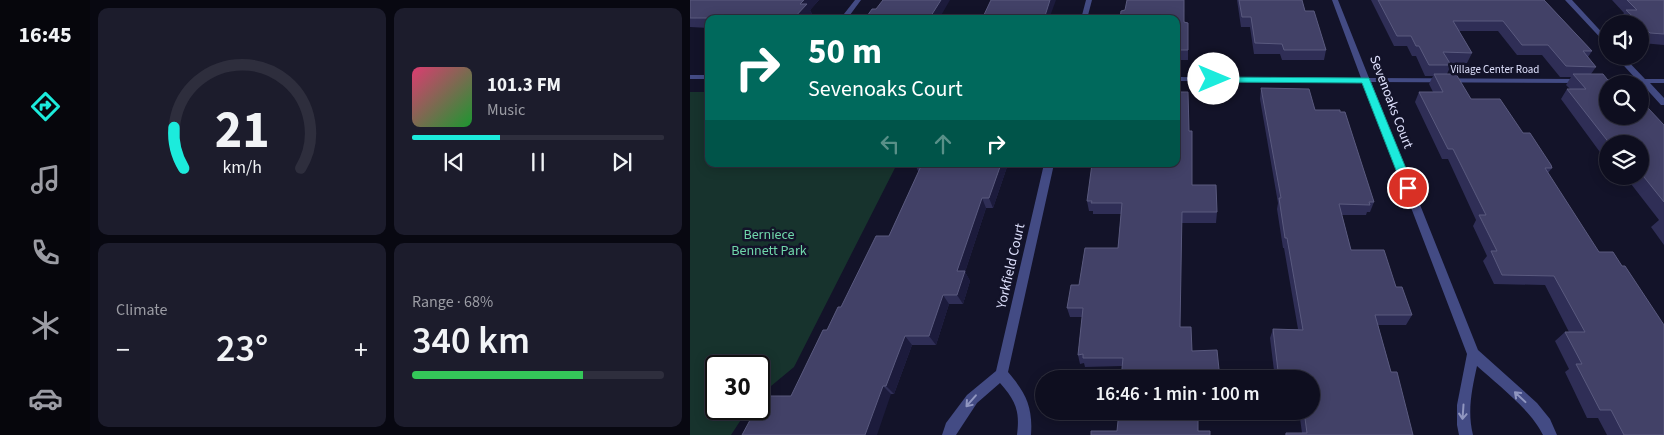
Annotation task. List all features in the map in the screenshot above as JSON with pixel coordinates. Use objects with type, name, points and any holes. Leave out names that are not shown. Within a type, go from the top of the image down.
[{"type":"street","points":[[846,15],[858,0]]},
{"type":"street","points":[[1085,15],[1089,0]]},
{"type":"street","name":"Sevenoaks Court","points":[[1336,0],[1473,354],[1532,408],[1545,424],[1550,435]]},
{"type":"street","points":[[1568,0],[1599,34]]},
{"type":"street","points":[[1628,65],[1637,75]]},
{"type":"street","points":[[690,77],[705,77]]},
{"type":"street","name":"Village Center Road","points":[[1180,79],[1599,81]]},
{"type":"street","name":"Village Center Road","points":[[1649,81],[1664,81]]},
{"type":"street","points":[[1649,87],[1664,103]]},
{"type":"street","name":"Yorkfield Court","points":[[1001,374],[1048,167]]},
{"type":"street","points":[[1466,435],[1462,424],[1462,410],[1473,354]]},
{"type":"street","points":[[949,435],[951,428],[972,399],[1001,374],[1020,396],[1026,418],[1024,435]]},
{"type":"green space","name":"Berniece Bennett Park","points":[[690,92],[705,92],[705,167],[895,167],[794,367],[770,387],[770,355],[705,355],[705,420],[741,420],[731,435],[690,435]]},
{"type":"building","points":[[690,0],[804,0],[800,4],[807,4],[797,15],[705,15],[705,18],[690,18]]},
{"type":"building","points":[[883,0],[941,0],[932,15],[868,15],[872,9],[876,9]]},
{"type":"building","points":[[991,0],[1050,0],[1045,15],[984,15]]},
{"type":"building","points":[[1127,0],[1184,0],[1184,22],[1188,23],[1188,50],[1180,50],[1180,15],[1120,15],[1121,11],[1125,10]]},
{"type":"building","points":[[1239,0],[1302,0],[1305,11],[1314,11],[1326,50],[1284,50],[1282,44],[1255,43],[1251,17],[1242,17]]},
{"type":"building","points":[[1378,0],[1544,0],[1592,51],[1583,51],[1596,67],[1566,66],[1548,45],[1522,45],[1503,21],[1453,21],[1472,53],[1443,52],[1451,65],[1429,65],[1419,46],[1416,46],[1411,36],[1397,36]]},
{"type":"building","points":[[1627,0],[1664,0],[1664,34],[1649,32],[1649,15],[1631,15],[1626,10],[1637,10]]},
{"type":"building","points":[[1434,74],[1456,74],[1471,99],[1500,99],[1523,133],[1530,133],[1551,165],[1552,168],[1545,168],[1599,252],[1613,252],[1622,266],[1625,266],[1664,325],[1664,435],[1624,435],[1611,410],[1600,410],[1576,364],[1582,364],[1565,332],[1585,332],[1554,276],[1502,275],[1491,251],[1497,251],[1479,215],[1486,215],[1453,149],[1448,149],[1419,92],[1443,92]]},
{"type":"building","points":[[1573,74],[1603,74],[1599,75],[1599,125],[1649,125],[1649,109],[1664,125],[1664,202],[1649,183],[1649,135],[1603,135],[1567,89],[1586,89]]},
{"type":"building","points":[[1261,88],[1309,89],[1315,110],[1340,110],[1340,112],[1345,112],[1374,202],[1369,202],[1370,205],[1339,204],[1351,250],[1384,250],[1396,287],[1402,287],[1412,315],[1375,315],[1391,372],[1397,372],[1413,435],[1286,435],[1286,433],[1307,433],[1305,420],[1320,420],[1320,370],[1278,370],[1273,329],[1303,330],[1287,238],[1285,238],[1279,198],[1281,198]]},
{"type":"building","points":[[1180,92],[1188,92],[1189,131],[1192,131],[1192,185],[1216,185],[1217,212],[1182,212],[1180,327],[1191,327],[1192,351],[1217,350],[1219,370],[1122,370],[1123,358],[1083,358],[1083,354],[1078,355],[1083,308],[1067,308],[1071,285],[1079,285],[1085,248],[1118,248],[1122,203],[1091,203],[1092,201],[1087,201],[1092,167],[1180,167]]},
{"type":"building","points":[[921,167],[1000,167],[989,198],[982,198],[957,271],[965,271],[957,295],[943,295],[929,336],[905,336],[886,386],[883,386],[865,435],[742,435],[750,420],[770,420],[770,396],[791,396],[823,330],[827,330],[838,307],[841,307],[876,236],[889,236]]},
{"type":"building","points":[[1118,420],[1198,420],[1198,431],[1210,431],[1210,435],[1091,435],[1091,431],[1117,431]]},
{"type":"route","points":[[1214,79],[1366,80],[1408,188]]}]
